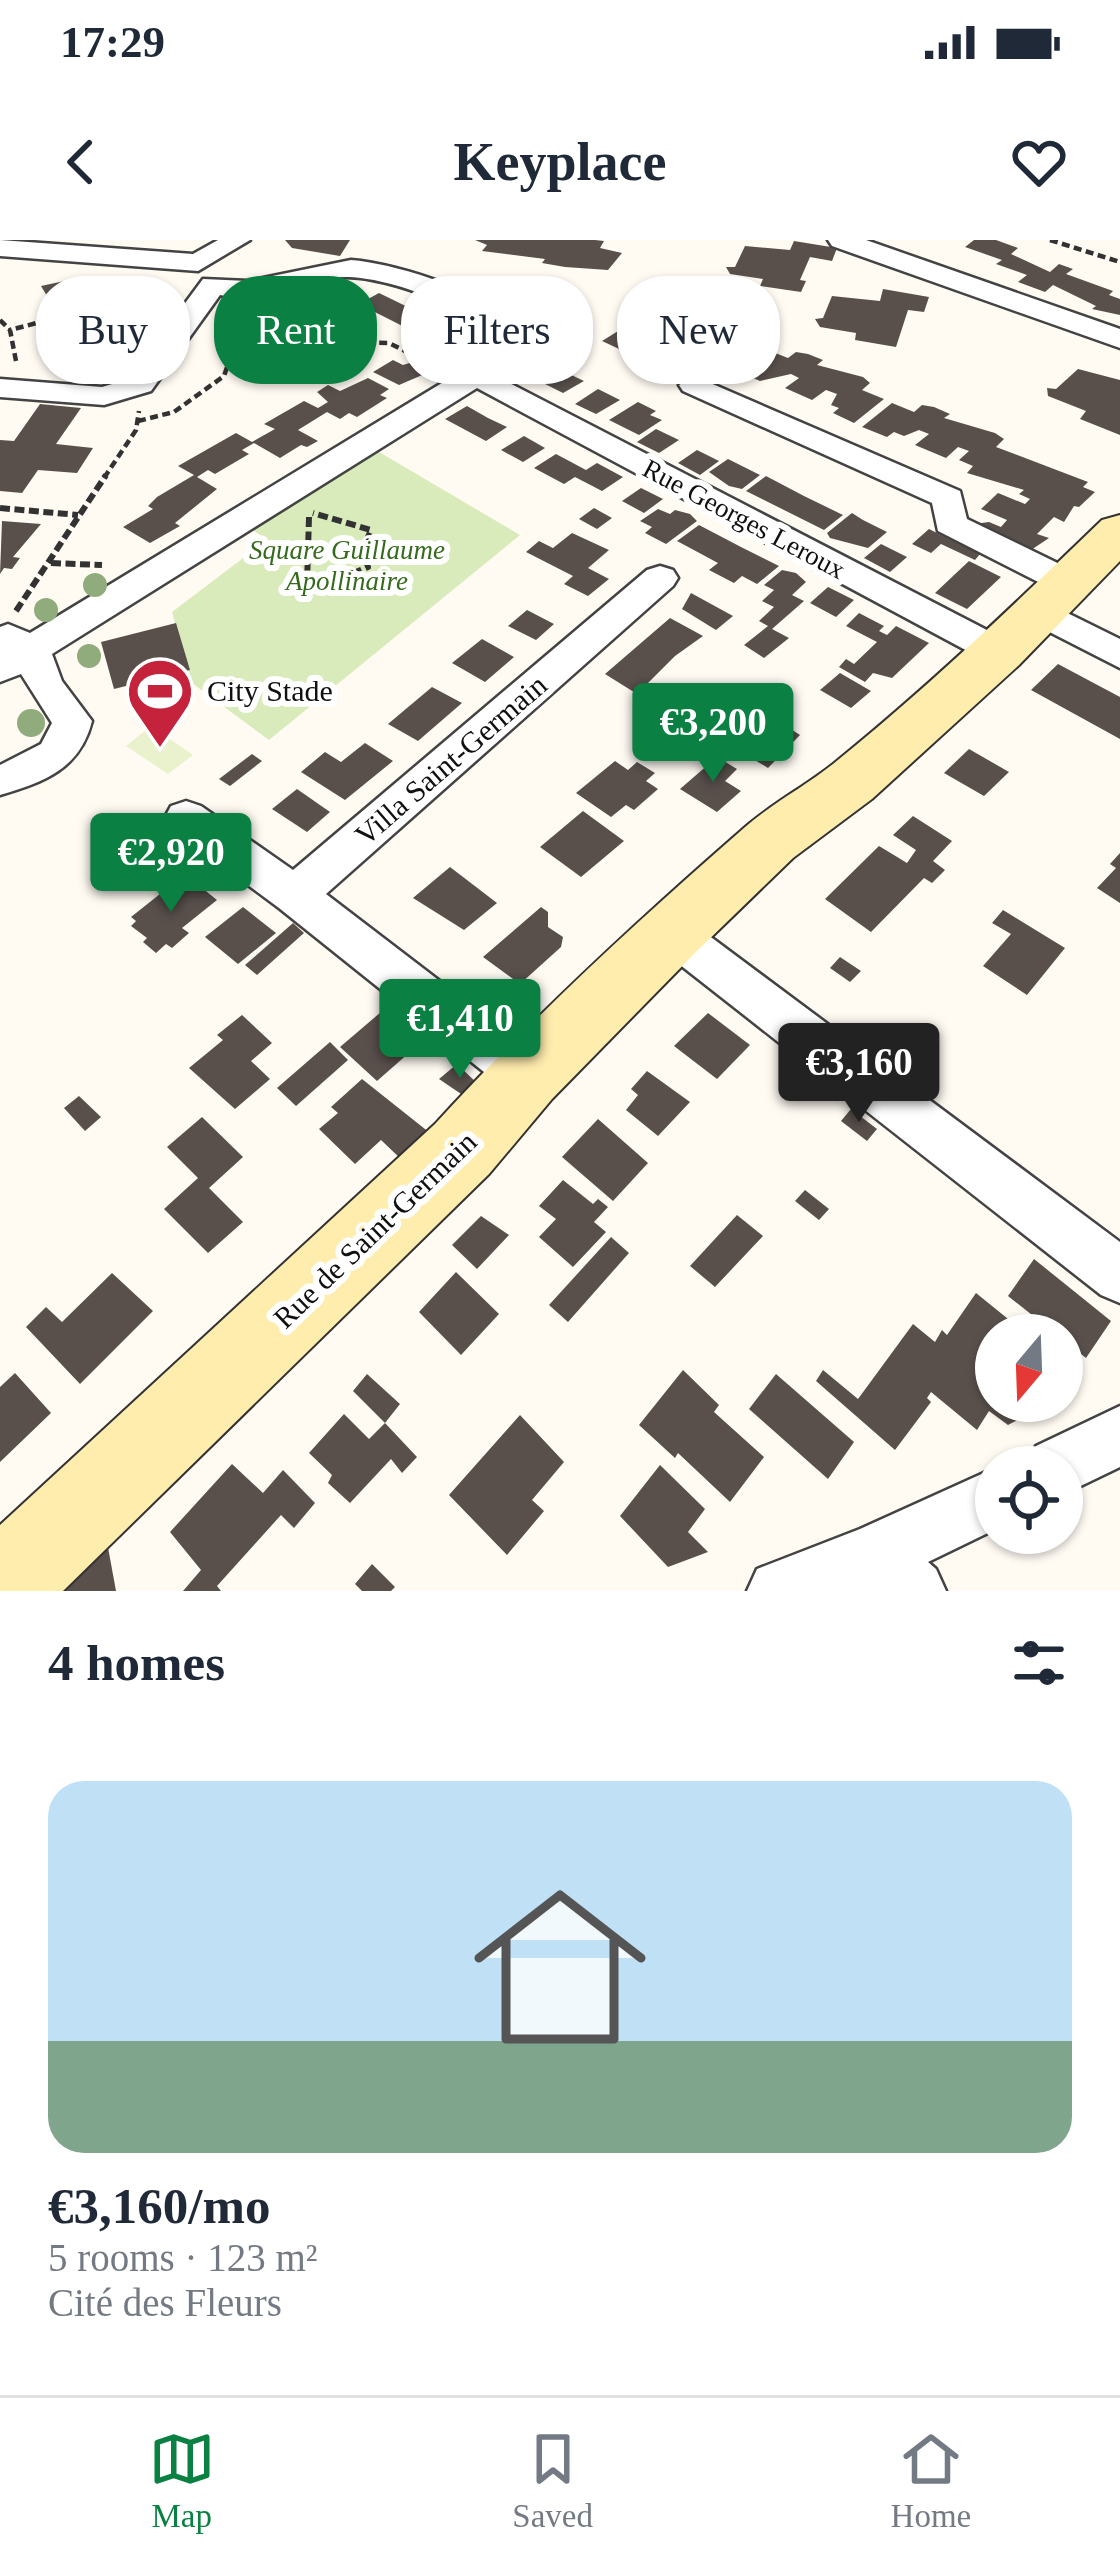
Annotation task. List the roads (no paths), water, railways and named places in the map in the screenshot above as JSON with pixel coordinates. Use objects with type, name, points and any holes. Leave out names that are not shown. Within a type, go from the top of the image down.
[{"type":"main road","name":"Rue de Saint-Germain","points":[[0,1588],[462,1149],[526,1076],[672,933],[771,842],[851,783],[1040,611],[1120,531]]},
{"type":"street","points":[[226,276],[238,240]]},
{"type":"street","points":[[337,269],[364,240]]},
{"type":"street","points":[[841,240],[1120,339]]},
{"type":"street","points":[[0,248],[214,286]]},
{"type":"street","points":[[0,781],[46,763],[70,731],[68,711],[8,646],[293,503],[506,357],[514,336],[500,323],[381,272],[337,269],[311,276]]},
{"type":"street","points":[[2,388],[104,396],[140,385],[214,297]]},
{"type":"street","name":"Rue Georges Leroux","points":[[489,384],[1040,611]]},
{"type":"street","points":[[694,385],[948,498],[950,524],[1040,611],[1120,655]]},
{"type":"street","name":"Villa Saint-Germain","points":[[296,895],[660,578]]},
{"type":"street","points":[[1040,611],[1120,631]]},
{"type":"street","points":[[186,818],[296,895],[526,1076]]},
{"type":"street","points":[[672,933],[1120,1276]]},
{"type":"street","points":[[1083,1454],[1120,1436]]},
{"type":"street","points":[[779,1591],[893,1574],[975,1512]]},
{"type":"place","name":"City Stade","points":[[160,750]]},
{"type":"park label","name":"Square Guillaume Apollinaire","points":[[347,566]]}]
